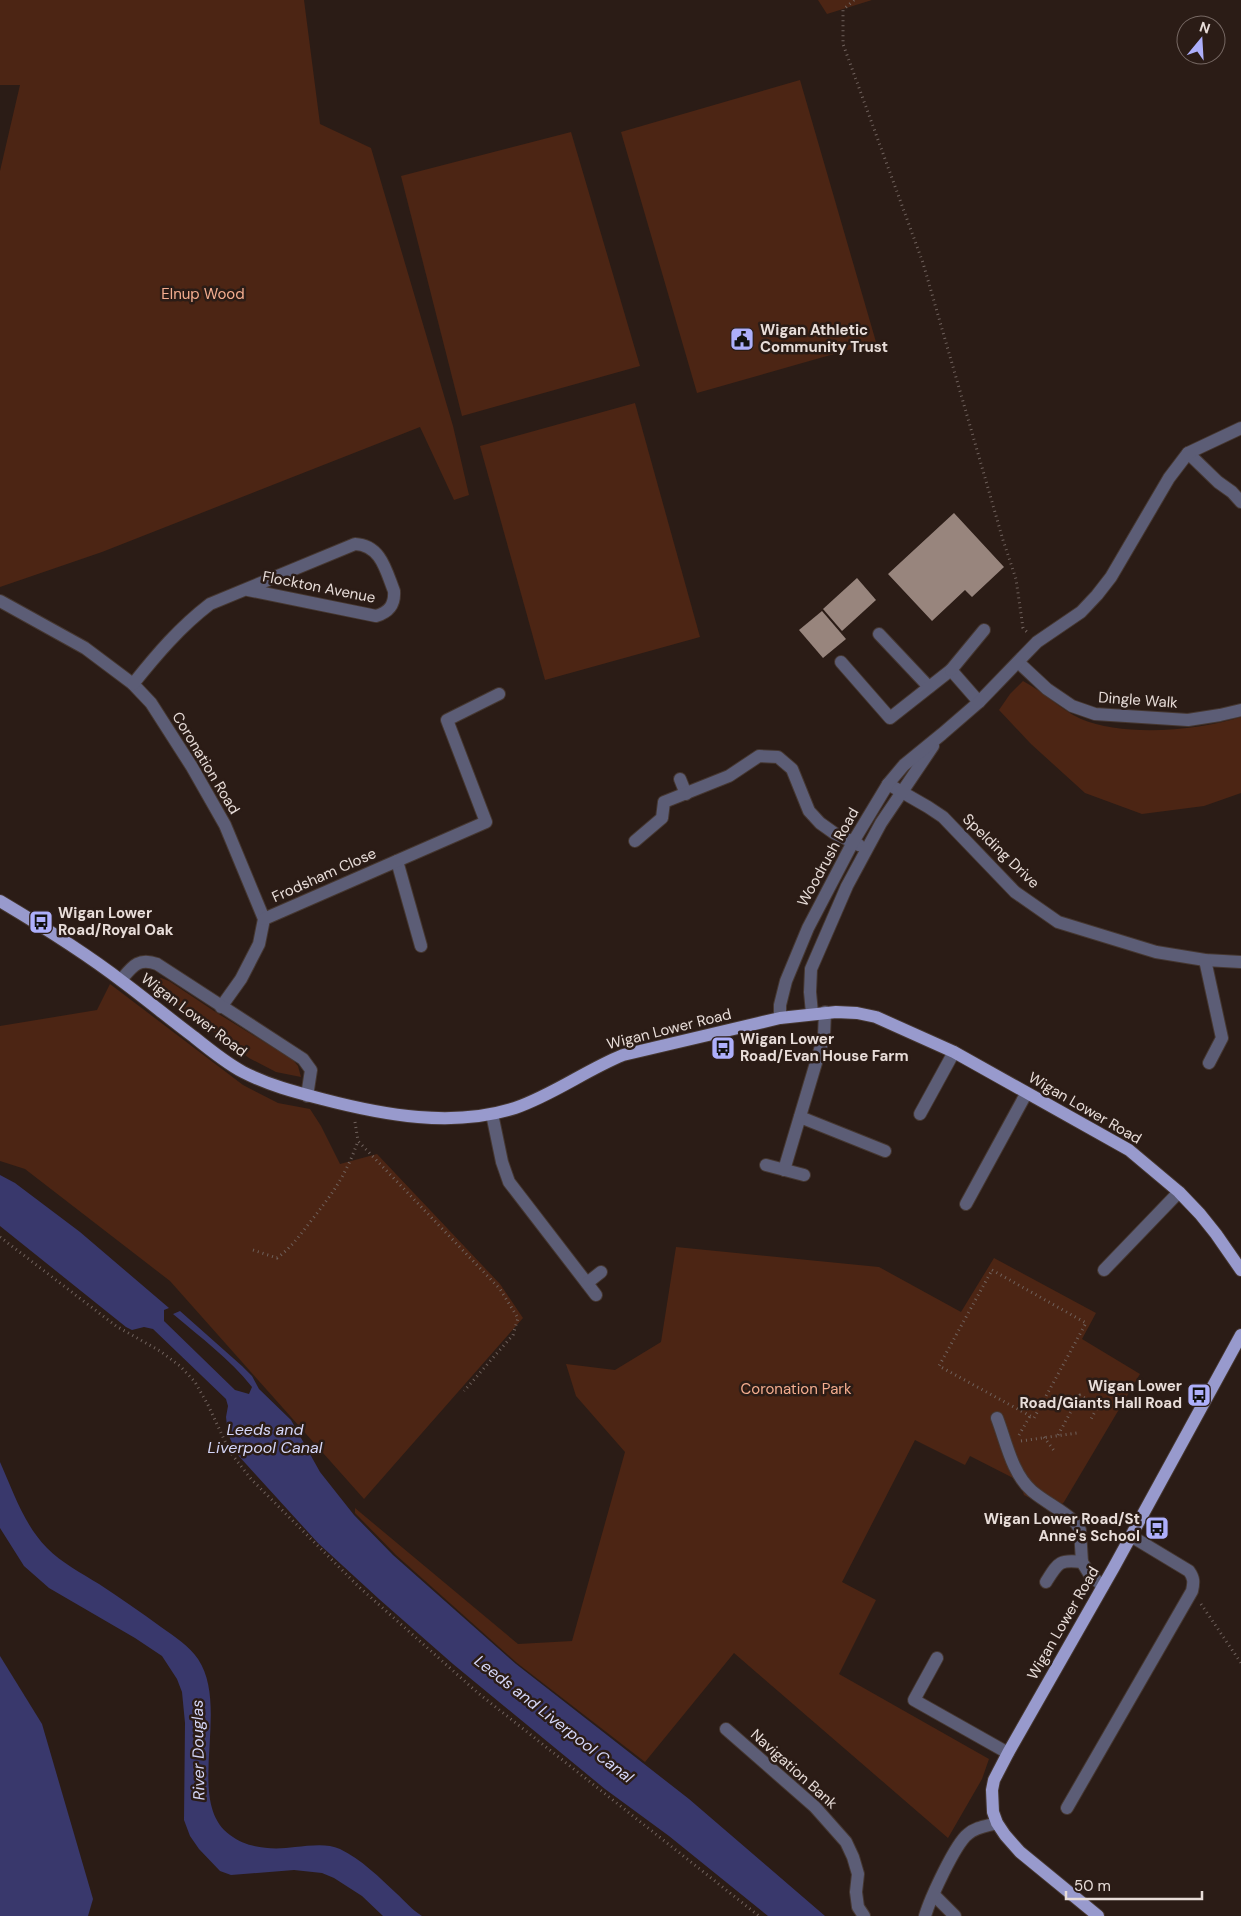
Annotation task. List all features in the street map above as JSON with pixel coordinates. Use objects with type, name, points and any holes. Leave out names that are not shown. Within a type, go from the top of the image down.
[{"type":"main road","name":"Wigan Lower Road","points":[[0,901],[67,942],[121,980],[218,1056],[242,1071],[278,1088],[307,1096],[352,1107],[426,1118],[492,1114],[515,1108],[534,1100],[601,1064],[623,1055],[780,1018],[819,1013],[857,1012],[876,1017],[954,1052],[1026,1094],[1130,1150],[1179,1192],[1216,1234],[1241,1270]]},
{"type":"main road","name":"Wigan Lower Road","points":[[997,1822],[992,1806],[994,1780],[1241,1335]]},
{"type":"main road","points":[[997,1822],[1005,1836],[1020,1852],[1098,1916]]},
{"type":"street","points":[[1018,662],[1037,642],[1081,612],[1097,595],[1111,576],[1169,478],[1188,453],[1241,428]]},
{"type":"street","points":[[1188,453],[1241,502]]},
{"type":"street","name":"Flockton Avenue","points":[[133,684],[164,646],[193,617],[210,604],[230,595],[248,590],[355,544],[369,546],[379,554],[395,598],[389,610],[376,616],[248,590]]},
{"type":"street","name":"Coronation Road","points":[[0,601],[85,648],[133,684],[151,703],[192,766],[225,825],[264,919]]},
{"type":"street","points":[[841,662],[890,718],[951,670],[984,630]]},
{"type":"street","points":[[879,634],[929,687]]},
{"type":"street","name":"Woodrush Road","points":[[780,1018],[780,1005],[786,981],[808,928],[853,842],[888,784],[904,765],[979,702],[1018,662]]},
{"type":"street","name":"Dingle Walk","points":[[1018,662],[1047,689],[1072,706],[1094,714],[1188,720],[1241,710]]},
{"type":"street","points":[[951,670],[979,702]]},
{"type":"street","name":"Frodsham Close","points":[[264,919],[486,822],[447,720],[499,694]]},
{"type":"street","name":"Woodrush Road","points":[[784,1170],[824,1036],[810,980],[814,963],[866,849],[901,791],[942,734]]},
{"type":"street","points":[[635,841],[662,818],[664,802],[730,776],[759,756],[778,757],[792,769],[809,811],[820,823],[834,833],[866,849]]},
{"type":"street","points":[[680,779],[686,794]]},
{"type":"street","name":"Spelding Drive","points":[[888,784],[943,818],[1015,892],[1058,922],[1156,952],[1205,960],[1241,962]]},
{"type":"street","name":"Frodsham Close","points":[[397,861],[421,946]]},
{"type":"street","points":[[221,1007],[241,979],[259,944],[264,919]]},
{"type":"street","points":[[1205,960],[1222,1038],[1210,1063]]},
{"type":"street","points":[[121,980],[134,965],[149,961],[308,1064],[311,1070],[311,1077],[307,1096]]},
{"type":"street","points":[[920,1114],[954,1052]]},
{"type":"street","points":[[966,1204],[1026,1094]]},
{"type":"street","points":[[492,1114],[502,1162],[510,1182],[596,1295]]},
{"type":"street","points":[[800,1118],[885,1151]]},
{"type":"street","points":[[766,1165],[804,1175]]},
{"type":"street","points":[[1104,1270],[1179,1192]]},
{"type":"street","points":[[587,1283],[601,1272]]},
{"type":"street","points":[[998,1418],[1015,1467],[1022,1479],[1031,1490],[1076,1522],[1080,1530],[1082,1562],[1090,1574],[1103,1586]]},
{"type":"street","points":[[1067,1808],[1192,1591],[1194,1583],[1193,1576],[1189,1571],[1131,1536]]},
{"type":"street","points":[[1046,1582],[1058,1563],[1066,1560],[1082,1562]]},
{"type":"street","points":[[937,1658],[914,1700],[1008,1753]]},
{"type":"street","name":"Navigation Bank","points":[[726,1730],[816,1806],[846,1842],[853,1856],[858,1874],[856,1892],[858,1907],[864,1916]]},
{"type":"street","points":[[925,1916],[966,1835],[975,1829],[997,1822]]},
{"type":"street","points":[[934,1895],[955,1916]]},
{"type":"path","points":[[854,0],[843,10],[843,44],[923,263],[1016,579],[1023,628],[1037,642]]},
{"type":"path","points":[[253,1250],[277,1258],[290,1249],[336,1190],[348,1168],[358,1142],[500,1289],[518,1318],[513,1335],[464,1391]]},
{"type":"path","points":[[0,1237],[116,1326],[160,1351],[180,1366],[195,1382],[230,1452],[251,1479],[358,1586],[478,1693],[759,1916]]},
{"type":"path","points":[[992,1270],[1086,1323],[1034,1418],[939,1366],[992,1270]]},
{"type":"path","points":[[1058,1435],[1080,1395],[1098,1406],[1090,1420]]},
{"type":"path","points":[[1015,1441],[1076,1432]]},
{"type":"path","points":[[1044,1437],[1054,1452]]},
{"type":"path","points":[[1192,1591],[1241,1663]]},
{"type":"green space","name":"Elnup Wood","points":[[0,0],[304,0],[320,124],[371,148],[453,426],[469,495],[454,500],[420,427],[102,552],[0,587],[0,171],[20,85],[0,85]]},
{"type":"green space","points":[[818,0],[872,0],[827,14]]},
{"type":"green space","points":[[800,80],[876,342],[697,393],[621,132]]},
{"type":"green space","points":[[571,132],[640,366],[462,416],[401,176]]},
{"type":"green space","points":[[635,403],[700,637],[545,680],[480,446]]},
{"type":"green space","points":[[1023,681],[1066,711],[1098,725],[1139,730],[1183,729],[1241,717],[1241,793],[1204,806],[1142,814],[1085,793],[1031,744],[999,710],[1010,694]]},
{"type":"green space","points":[[161,978],[169,981],[292,1059],[298,1066],[301,1077],[276,1072],[249,1058],[150,984]]},
{"type":"green space","points":[[110,984],[243,1085],[278,1103],[310,1109],[321,1126],[340,1164],[377,1154],[500,1284],[523,1318],[364,1499],[170,1281],[25,1169],[0,1161],[0,1026],[97,1010]]},
{"type":"green space","name":"Coronation Park","points":[[676,1247],[879,1267],[961,1312],[994,1258],[1096,1313],[1082,1339],[1140,1374],[1064,1502],[1055,1511],[1024,1495],[1019,1481],[970,1456],[965,1465],[915,1440],[842,1582],[876,1600],[839,1674],[989,1759],[982,1779],[948,1838],[734,1653],[645,1762],[517,1663],[396,1555],[355,1513],[355,1508],[518,1644],[572,1641],[625,1452],[576,1396],[566,1364],[615,1370],[661,1342]]},
{"type":"water","name":"Leeds and Liverpool Canal","points":[[0,1175],[15,1183],[80,1232],[169,1308],[164,1310],[164,1321],[235,1390],[249,1394],[252,1387],[234,1367],[173,1314],[180,1311],[242,1366],[252,1376],[259,1389],[291,1420],[320,1472],[354,1515],[393,1555],[516,1664],[689,1799],[825,1916],[768,1916],[669,1836],[605,1789],[453,1664],[379,1599],[318,1543],[237,1454],[228,1434],[226,1417],[228,1406],[226,1399],[153,1329],[144,1327],[132,1330],[126,1327],[0,1226]]},
{"type":"water","name":"River Douglas","points":[[0,1462],[25,1518],[47,1548],[65,1563],[138,1610],[176,1638],[198,1659],[207,1679],[210,1703],[208,1778],[210,1800],[217,1820],[230,1835],[253,1846],[279,1848],[324,1845],[340,1849],[370,1869],[422,1916],[383,1916],[362,1896],[334,1878],[322,1873],[294,1870],[231,1875],[220,1871],[199,1849],[190,1836],[184,1820],[185,1723],[182,1692],[177,1679],[162,1656],[135,1638],[49,1588],[24,1566],[0,1528]]},
{"type":"water","points":[[0,1656],[42,1724],[93,1899],[88,1916],[0,1916]]},
{"type":"building","points":[[954,513],[1004,567],[972,597],[965,590],[932,621],[888,574]]},
{"type":"building","points":[[857,578],[876,600],[842,631],[823,609]]},
{"type":"building","points":[[822,611],[846,639],[823,658],[799,630]]},
{"type":"place","name":"Wigan Athletic Community Trust","points":[[742,339]]},
{"type":"place","name":"Wigan Lower Road/Royal Oak","points":[[41,922]]},
{"type":"place","name":"Wigan Lower Road/Evan House Farm","points":[[723,1048]]},
{"type":"place","name":"Wigan Lower Road/Giants Hall Road","points":[[1199,1395]]},
{"type":"place","name":"Wigan Lower Road/St Anne's School","points":[[1157,1528]]}]
